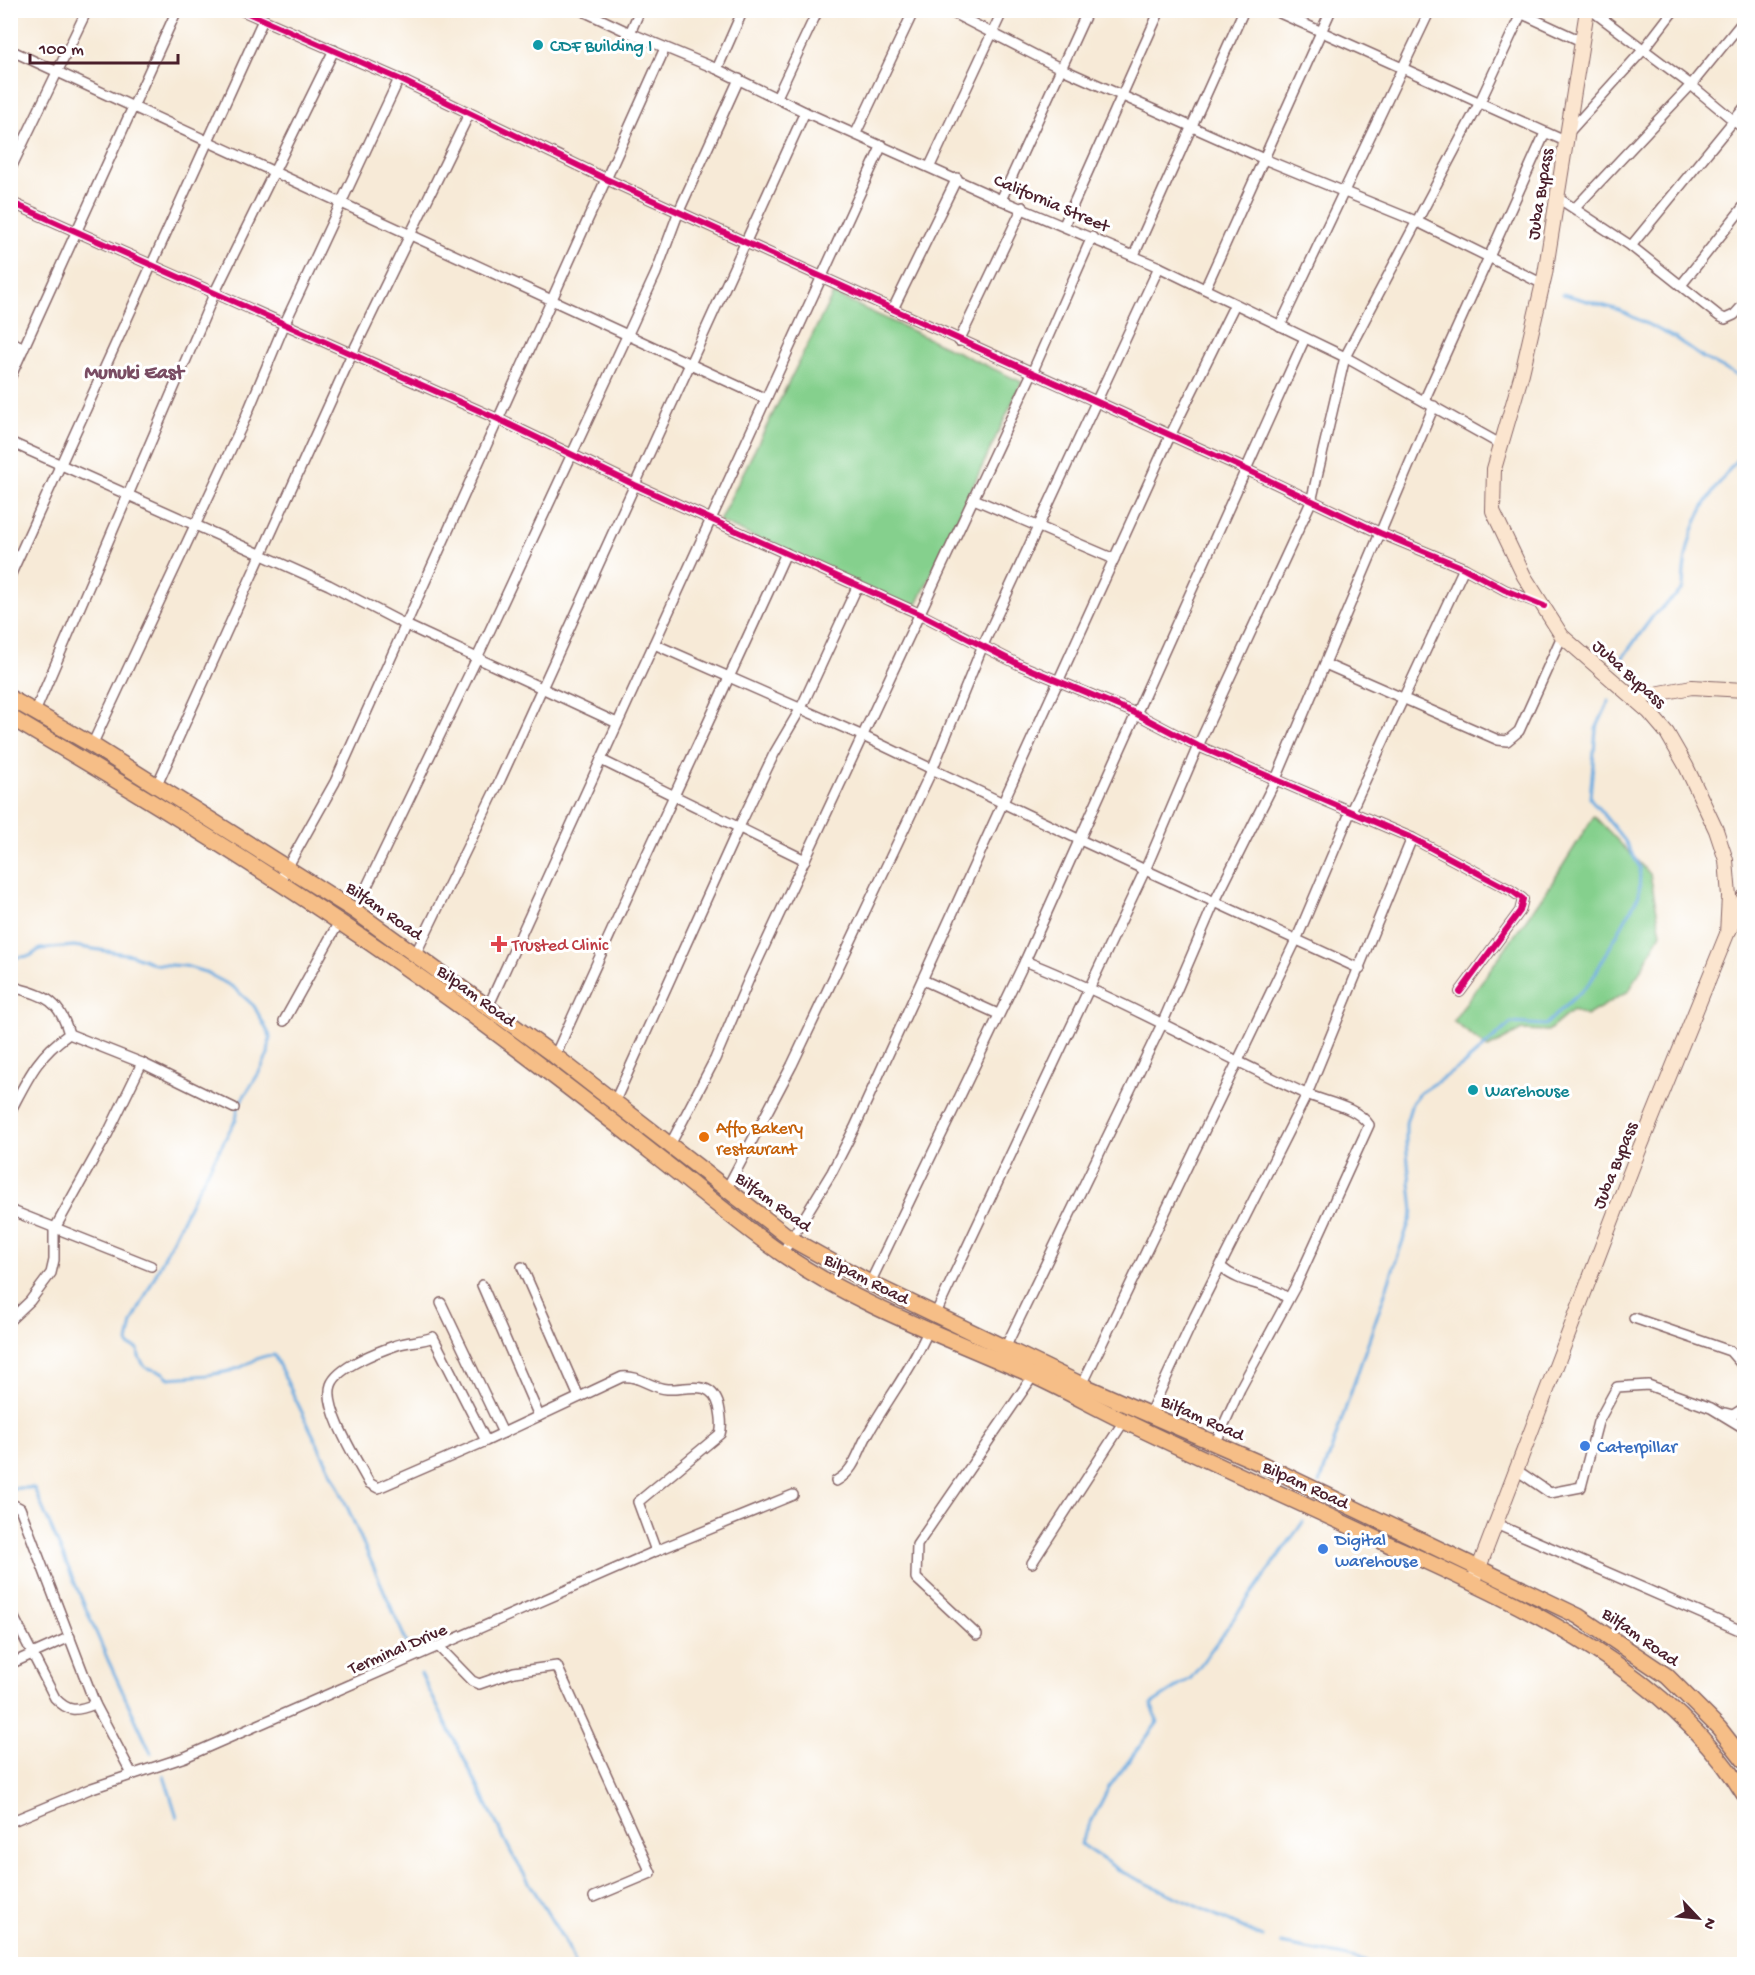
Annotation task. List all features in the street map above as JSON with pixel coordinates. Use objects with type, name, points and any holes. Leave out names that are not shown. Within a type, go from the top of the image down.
[{"type":"main road","name":"Juba Bypass","points":[[1473,1583],[1635,1160],[1727,934],[1729,896],[1726,860],[1716,830],[1686,766],[1667,733],[1634,698],[1562,636],[1524,576],[1493,511],[1494,469],[1522,373],[1543,284],[1581,41],[1589,10]]},
{"type":"main road","points":[[1634,698],[1692,687],[1744,690]]},
{"type":"main road","name":"Bilfam Road","points":[[10,698],[157,785],[355,911],[555,1056],[791,1239],[870,1283],[1082,1385],[1264,1465],[1578,1616],[1667,1676],[1719,1728],[1744,1760]]},
{"type":"main road","name":"Bilpam Road","points":[[10,717],[148,798],[339,922],[540,1065],[782,1254],[827,1281],[928,1331],[1033,1376],[1124,1421],[1473,1583],[1598,1650],[1635,1678],[1706,1743],[1744,1794]]},
{"type":"main road","points":[[1727,934],[1744,897]]},
{"type":"street","points":[[10,170],[87,10]]},
{"type":"street","points":[[10,378],[177,10]]},
{"type":"street","points":[[241,10],[399,79],[606,179],[746,241],[821,278],[1544,606]]},
{"type":"street","name":"California Street","points":[[581,10],[717,69],[1001,200],[1023,207],[1134,255],[1345,357],[1500,444]]},
{"type":"street","points":[[630,33],[640,10]]},
{"type":"street","points":[[717,69],[743,10]]},
{"type":"street","points":[[777,97],[818,10]]},
{"type":"street","points":[[856,133],[914,10]]},
{"type":"street","points":[[947,10],[1060,68],[1264,159],[1418,222],[1543,284]]},
{"type":"street","points":[[930,166],[1003,10]]},
{"type":"street","points":[[1001,200],[1088,10]]},
{"type":"street","points":[[1064,225],[1120,95],[1160,10]]},
{"type":"street","points":[[1134,255],[1244,10]]},
{"type":"street","points":[[1273,10],[1401,70],[1545,133],[1566,138],[1644,49],[1674,10]]},
{"type":"street","points":[[1205,289],[1331,10]]},
{"type":"street","points":[[1280,326],[1430,10]]},
{"type":"street","points":[[1589,10],[1691,85],[1744,129]]},
{"type":"street","points":[[936,1313],[1090,987],[1101,959],[1146,868],[1198,746],[1311,502],[1345,357],[1479,104],[1520,12],[1581,41]]},
{"type":"street","points":[[1575,208],[1691,85],[1744,20]]},
{"type":"street","points":[[10,576],[263,21]]},
{"type":"street","points":[[279,882],[289,869],[335,782],[665,48]]},
{"type":"street","points":[[10,50],[766,399]]},
{"type":"street","points":[[35,712],[126,495],[215,292],[334,50]]},
{"type":"street","points":[[92,745],[244,421],[285,323],[399,79]]},
{"type":"street","points":[[355,911],[477,658],[627,336],[656,273],[679,211],[739,79]]},
{"type":"street","points":[[1631,246],[1744,108]]},
{"type":"street","points":[[416,955],[542,689],[806,111]]},
{"type":"street","points":[[157,785],[352,354],[408,234],[469,114]]},
{"type":"street","points":[[1424,401],[1545,133]]},
{"type":"street","points":[[488,1007],[882,145]]},
{"type":"street","points":[[893,309],[957,178]]},
{"type":"street","points":[[1558,198],[1631,246],[1725,319],[1734,315],[1744,304]]},
{"type":"street","points":[[10,202],[498,419],[635,485],[858,585],[1059,681],[1135,713],[1198,746],[1412,838],[1523,899],[1520,911],[1460,992]]},
{"type":"street","points":[[1682,284],[1744,206]]},
{"type":"street","points":[[960,341],[1023,207]]},
{"type":"street","points":[[670,1145],[715,1059],[1032,373],[1092,237]]},
{"type":"street","points":[[726,1190],[792,1065],[932,770],[983,645],[1159,267]]},
{"type":"street","points":[[782,1254],[855,1126],[1005,803],[1170,436],[1235,304]]},
{"type":"street","points":[[870,1283],[1025,961],[1305,338]]},
{"type":"street","points":[[10,341],[24,348]]},
{"type":"street","points":[[1005,1348],[1162,1024],[1215,901],[1276,779],[1434,406]]},
{"type":"street","points":[[10,441],[260,556],[329,585],[406,625],[618,723]]},
{"type":"street","points":[[974,499],[1040,525],[1114,559]]},
{"type":"street","points":[[555,1056],[672,795],[729,679],[786,553]]},
{"type":"street","points":[[1082,1385],[1298,938],[1350,813],[1464,568]]},
{"type":"street","points":[[614,1103],[738,829],[774,754],[801,708],[858,585]]},
{"type":"street","points":[[1325,664],[1405,697],[1498,740],[1510,740],[1519,731],[1562,636]]},
{"type":"street","points":[[654,644],[729,679],[863,736],[1078,839],[1298,938],[1360,969]]},
{"type":"street","points":[[601,760],[805,861]]},
{"type":"street","points":[[1149,1415],[1306,1094],[1360,969],[1412,838]]},
{"type":"street","points":[[284,1021],[339,922]]},
{"type":"street","points":[[1025,961],[1090,987],[1306,1094],[1359,1115],[1369,1125],[1288,1299],[1240,1389],[1215,1444]]},
{"type":"street","points":[[923,980],[998,1014]]},
{"type":"street","points":[[10,986],[40,995],[56,1004],[64,1017],[69,1034]]},
{"type":"street","points":[[69,1034],[142,1063],[234,1108]]},
{"type":"street","points":[[10,1112],[34,1065],[45,1052],[69,1034]]},
{"type":"street","points":[[10,1320],[42,1287],[51,1273],[54,1260],[54,1230],[108,1134],[142,1063]]},
{"type":"street","points":[[10,1210],[54,1230],[151,1266]]},
{"type":"street","points":[[522,1267],[579,1397]]},
{"type":"street","points":[[1221,1267],[1231,1276],[1260,1287],[1277,1290],[1288,1299]]},
{"type":"street","points":[[482,1285],[539,1416]]},
{"type":"street","points":[[441,1303],[503,1433]]},
{"type":"street","points":[[1634,1318],[1730,1352],[1744,1367]]},
{"type":"street","points":[[836,1481],[852,1467],[868,1432],[915,1361],[928,1331]]},
{"type":"street","points":[[486,1441],[433,1337],[395,1346],[358,1362],[338,1374],[331,1385],[329,1398],[340,1426],[373,1486],[378,1488],[486,1441],[622,1377],[633,1376],[666,1389],[702,1387],[712,1392],[717,1401],[722,1428],[715,1440],[638,1502],[656,1551]]},
{"type":"street","points":[[977,1635],[916,1578],[917,1545],[1033,1376]]},
{"type":"street","points":[[1515,1469],[1550,1493],[1581,1487],[1598,1422],[1617,1387],[1648,1385],[1733,1415],[1744,1408]]},
{"type":"street","points":[[1711,1408],[1744,1427]]},
{"type":"street","points":[[1032,1563],[1124,1421]]},
{"type":"street","name":"Terminal Drive","points":[[10,1822],[132,1774],[185,1757],[440,1648],[656,1551],[793,1495]]},
{"type":"street","points":[[10,1503],[20,1508],[95,1704],[132,1774]]},
{"type":"street","points":[[1496,1524],[1744,1632]]},
{"type":"street","points":[[10,1610],[55,1698],[64,1708],[78,1710],[95,1704]]},
{"type":"street","points":[[10,1664],[70,1637]]},
{"type":"street","points":[[440,1648],[472,1680],[479,1684],[514,1672],[557,1666],[651,1873],[594,1896]]},
{"type":"green space","points":[[833,294],[1022,382],[914,611],[719,521]]},
{"type":"green space","points":[[1594,816],[1650,874],[1661,933],[1629,991],[1586,1016],[1573,1010],[1548,1031],[1522,1030],[1488,1048],[1453,1021],[1550,886]]},
{"type":"waterway","points":[[1563,294],[1619,310],[1675,338],[1703,358],[1744,379]]},
{"type":"waterway","points":[[1618,664],[1653,616],[1683,589],[1688,548],[1700,514],[1719,483],[1744,451]]},
{"type":"waterway","points":[[1320,1483],[1413,1211],[1406,1143],[1406,1123],[1412,1103],[1420,1093],[1463,1065],[1511,1023],[1545,1025],[1590,983],[1639,895],[1640,868],[1625,841],[1590,798],[1596,729],[1609,701]]},
{"type":"waterway","points":[[10,958],[30,956],[40,949],[74,946],[132,955],[155,964],[185,966],[205,972],[233,987],[254,1006],[270,1036],[268,1054],[239,1104],[236,1119],[193,1198],[132,1323],[128,1342],[129,1346],[138,1349],[139,1357],[145,1367],[162,1372],[169,1378],[222,1373],[274,1355],[338,1486],[410,1650]]},
{"type":"waterway","points":[[10,1488],[34,1488],[151,1753]]},
{"type":"waterway","points":[[1263,1937],[1122,1872],[1080,1844],[1109,1787],[1158,1722],[1151,1704],[1191,1678],[1303,1522]]},
{"type":"waterway","points":[[421,1674],[512,1854],[568,1947],[574,1964]]},
{"type":"waterway","points":[[164,1775],[177,1817]]},
{"type":"waterway","points":[[1281,1944],[1371,1964]]},
{"type":"waterway","points":[[1406,1964],[1413,1964]]},
{"type":"cycle path","points":[[241,10],[399,79],[606,179],[1544,606]]},
{"type":"cycle path","points":[[10,202],[498,419],[635,485],[920,614],[1020,665],[1135,713],[1198,746],[1412,838],[1512,891],[1523,899],[1520,911],[1460,992]]},
{"type":"place","name":"CDF Building I","points":[[538,45]]},
{"type":"place","name":"Trusted Clinic","points":[[499,944]]},
{"type":"place","name":"Warehouse","points":[[1473,1090]]},
{"type":"place","name":"Affo Bakery restaurant","points":[[704,1137]]},
{"type":"place","name":"Caterpillar","points":[[1585,1446]]},
{"type":"place","name":"Digital warehouse","points":[[1323,1549]]},
{"type":"district","name":"Munuki East","points":[[134,371]]}]
